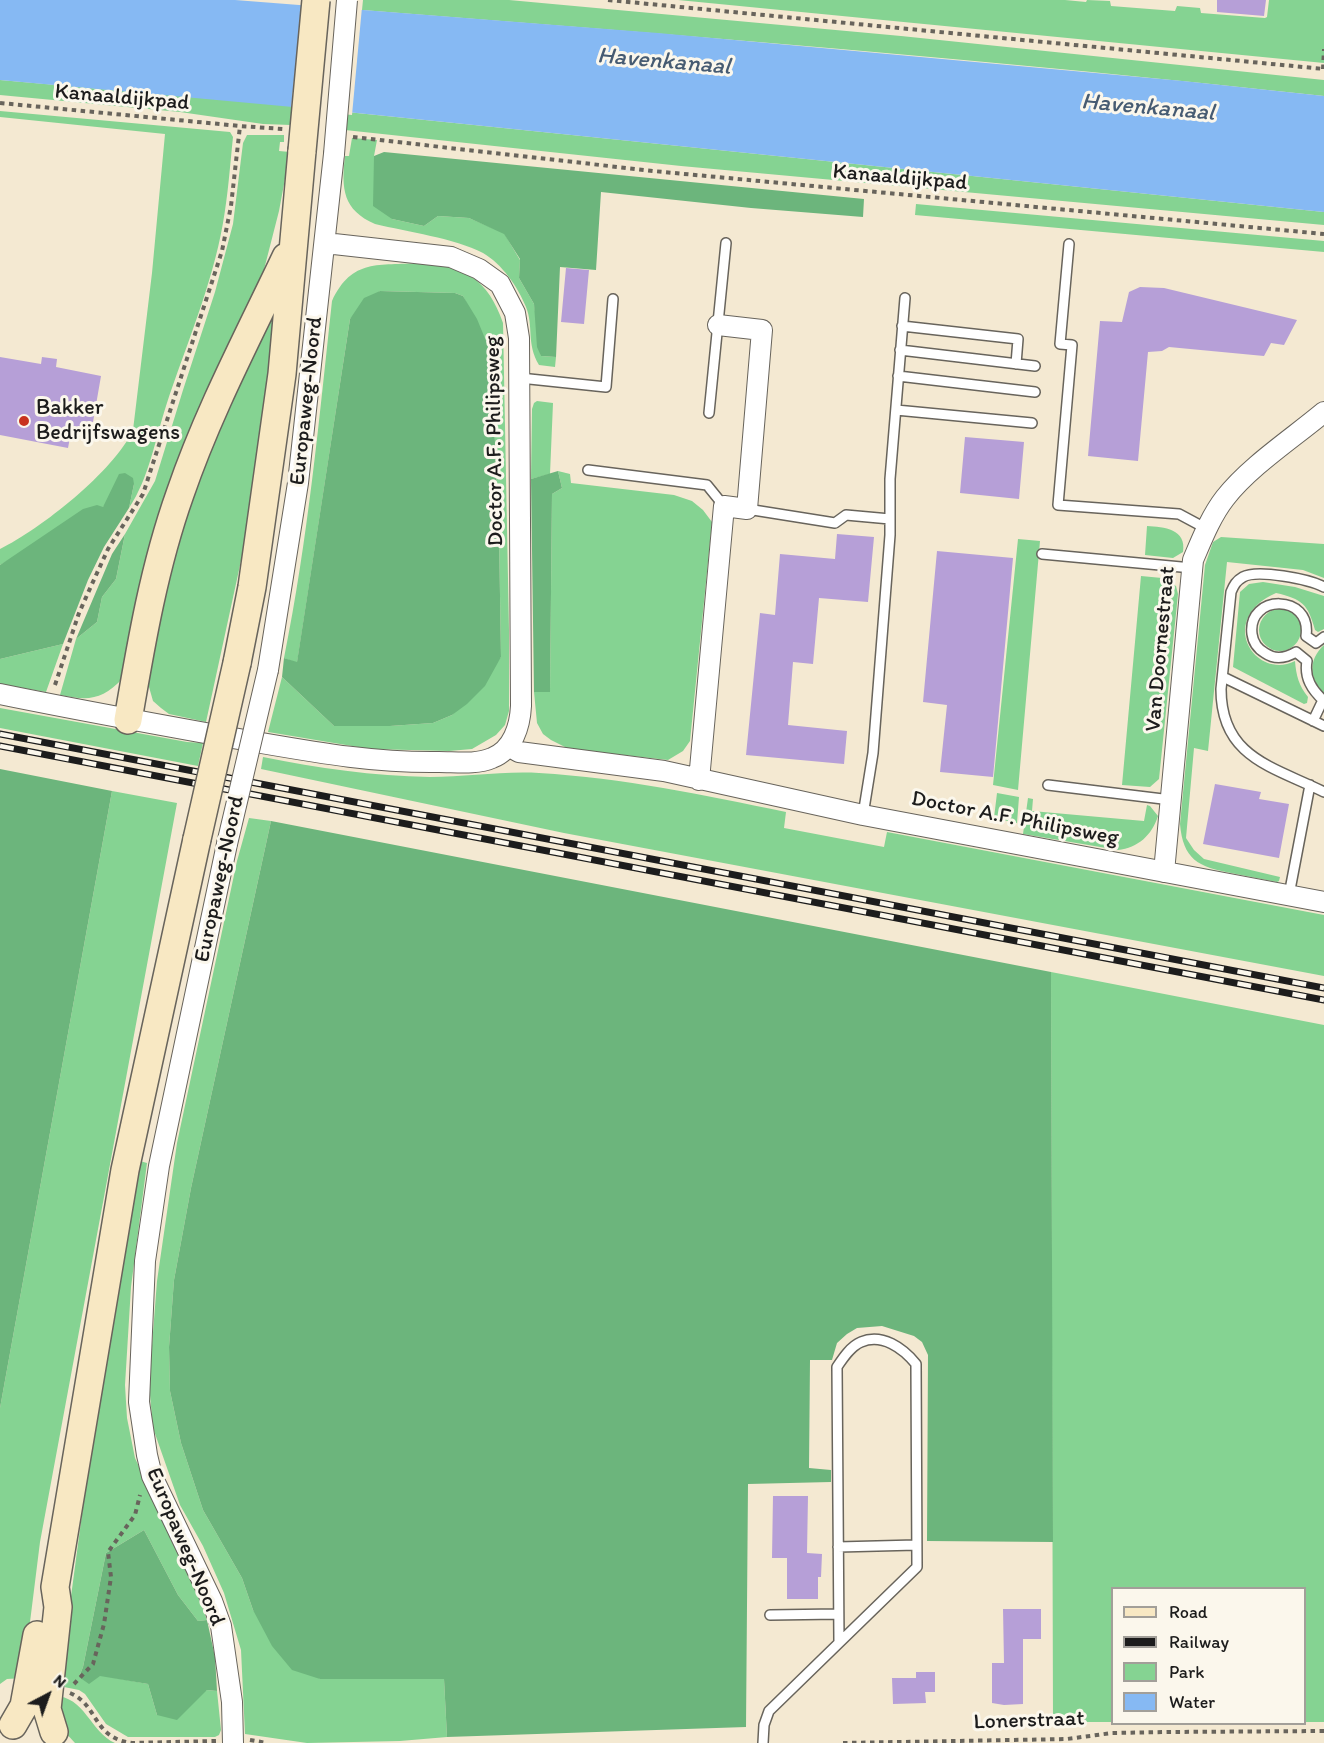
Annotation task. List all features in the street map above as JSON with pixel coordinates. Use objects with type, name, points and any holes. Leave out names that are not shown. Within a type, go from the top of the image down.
[{"type":"main road","name":"Europaweg-Noord","points":[[60,1737],[46,1709],[58,1607],[55,1587],[125,1170],[252,587],[282,374],[316,0]]},
{"type":"main road","points":[[128,720],[147,619],[165,542],[180,494],[210,418],[294,240]]},
{"type":"main road","name":"Europaweg-Noord","points":[[7,1727],[24,1706],[44,1605],[55,1587]]},
{"type":"main road","points":[[7,1727],[34,1725],[60,1737]]},
{"type":"street","name":"Europaweg-Noord","points":[[233,1742],[232,1702],[221,1626],[212,1601],[155,1482],[147,1455],[139,1402],[145,1261],[159,1166],[227,844],[267,670],[298,483],[334,154],[347,0]]},
{"type":"street","name":"Doctor A.F. Philipsweg","points":[[324,243],[451,257],[479,268],[500,284],[515,313],[519,338],[520,378],[521,706],[520,723],[508,746],[519,752],[663,771],[863,815],[1324,902]]},
{"type":"street","points":[[699,780],[724,506],[747,509],[762,330],[718,325]]},
{"type":"street","name":"Van Doornestraat","points":[[1164,872],[1193,560],[1207,529],[1224,500],[1238,483],[1324,412]]},
{"type":"street","points":[[0,694],[128,720],[361,760],[412,763],[483,762],[496,757],[508,746]]},
{"type":"lane","points":[[709,413],[726,243]]},
{"type":"lane","points":[[1069,244],[1060,345],[1072,345],[1058,505],[1179,514],[1207,529]]},
{"type":"lane","points":[[863,815],[873,753],[890,519],[890,479],[905,298]]},
{"type":"lane","points":[[520,378],[606,387],[613,299]]},
{"type":"lane","points":[[902,326],[1018,339],[1016,364]]},
{"type":"lane","points":[[900,350],[1035,366]]},
{"type":"lane","points":[[898,376],[1035,392]]},
{"type":"lane","points":[[896,410],[1032,423]]},
{"type":"lane","points":[[588,470],[707,485],[724,506]]},
{"type":"lane","points":[[747,509],[836,523],[846,514],[890,519]]},
{"type":"lane","points":[[1042,554],[1192,568]]},
{"type":"lane","points":[[1324,587],[1305,579],[1250,574],[1235,582],[1232,592],[1221,701],[1227,725],[1238,743],[1261,764],[1324,792]]},
{"type":"lane","points":[[1287,604],[1301,614],[1305,621],[1306,636],[1302,646],[1296,652],[1280,658],[1262,652],[1252,636],[1252,626],[1255,617],[1269,605],[1287,604]]},
{"type":"lane","points":[[1306,636],[1320,640],[1309,654],[1307,661],[1308,680],[1314,691],[1324,701],[1313,721]]},
{"type":"lane","points":[[1296,652],[1307,661]]},
{"type":"lane","points":[[1222,677],[1324,726]]},
{"type":"lane","points":[[1048,785],[1171,800]]},
{"type":"lane","points":[[1289,895],[1310,785]]},
{"type":"lane","points":[[763,1743],[764,1725],[769,1711],[916,1567],[916,1364],[905,1351],[891,1343],[873,1340],[860,1342],[837,1366],[839,1642]]},
{"type":"lane","points":[[838,1547],[916,1545]]},
{"type":"lane","points":[[770,1615],[838,1614]]},
{"type":"path","points":[[608,0],[1324,69],[1324,50]]},
{"type":"path","name":"Kanaaldijkpad","points":[[0,103],[240,126],[225,240],[143,494],[108,549],[92,584],[68,645],[49,704]]},
{"type":"path","name":"Kanaaldijkpad","points":[[474,151],[878,193],[1324,234]]},
{"type":"path","points":[[155,1482],[141,1489],[135,1515],[108,1552],[111,1577],[104,1624],[93,1664],[66,1691],[81,1700],[106,1734],[119,1741],[233,1742]]},
{"type":"path","name":"Lonerstraat","points":[[843,1743],[1067,1738],[1112,1733],[1324,1731]]},
{"type":"green space","points":[[363,0],[509,0],[901,36],[1324,80],[1324,96],[964,60],[362,10]]},
{"type":"green space","points":[[678,0],[1065,0],[1086,2],[1087,0],[1110,1],[1111,6],[1175,11],[1177,6],[1200,8],[1201,13],[1265,18],[1269,0],[1324,0],[1324,63]]},
{"type":"green space","points":[[0,80],[293,106],[291,125],[263,124],[180,112],[0,95]]},
{"type":"green space","points":[[0,111],[230,132],[233,137],[225,212],[212,270],[166,406],[147,472],[136,496],[129,508],[134,484],[103,507],[0,565],[0,549],[35,528],[75,497],[110,463],[133,430],[152,273],[165,134],[0,117]]},
{"type":"green space","points":[[347,112],[1324,212],[1324,225],[681,166],[345,130]]},
{"type":"green space","points":[[247,135],[284,135],[284,142],[280,142],[279,151],[290,152],[279,211],[258,293],[123,678],[108,691],[94,697],[79,698],[60,695],[76,639],[97,622],[102,597],[116,579],[125,534],[155,481],[215,292],[233,224],[243,143]]},
{"type":"green space","points":[[352,138],[377,140],[374,156],[392,219],[424,226],[438,216],[469,218],[504,233],[520,260],[519,278],[534,304],[541,356],[556,357],[555,367],[539,365],[533,349],[528,314],[523,299],[497,263],[483,253],[459,243],[375,224],[356,212],[346,197],[344,188],[345,156],[349,156]]},
{"type":"green space","points":[[384,152],[864,199],[863,217],[601,192],[596,270],[560,267],[556,357],[541,356],[537,347],[534,304],[519,278],[520,259],[504,234],[469,218],[438,216],[424,226],[392,219],[373,206],[374,156]]},
{"type":"green space","points":[[916,204],[1324,241],[1324,252],[915,215]]},
{"type":"green space","points":[[420,263],[450,267],[473,278],[490,295],[503,323],[509,630],[509,711],[505,725],[496,735],[472,749],[449,751],[370,749],[268,732],[282,677],[334,726],[433,723],[452,715],[501,657],[499,533],[491,353],[463,296],[455,293],[380,291],[350,319],[297,663],[284,658],[306,525],[332,301],[348,277],[358,271],[379,265]]},
{"type":"green space","points":[[380,291],[455,293],[463,296],[477,319],[491,353],[499,533],[501,657],[485,686],[467,704],[452,715],[433,723],[334,726],[282,677],[284,658],[297,662],[350,319],[364,298]]},
{"type":"green space","points":[[273,301],[275,314],[269,368],[247,533],[206,722],[169,714],[161,708],[153,701],[145,673],[181,520]]},
{"type":"green space","points":[[537,401],[553,403],[550,474],[531,479],[532,409]]},
{"type":"green space","points":[[558,471],[570,474],[571,483],[674,495],[692,501],[712,522],[690,741],[683,751],[668,760],[569,749],[543,734],[537,723],[534,692],[550,691],[552,494],[562,488]]},
{"type":"green space","points":[[558,471],[562,488],[552,494],[550,692],[534,692],[531,479]]},
{"type":"green space","points":[[125,473],[133,478],[134,484],[129,508],[104,547],[88,580],[63,644],[0,659],[0,565],[83,509],[97,505],[103,507],[119,474]]},
{"type":"green space","points":[[1147,526],[1160,527],[1178,534],[1183,544],[1183,552],[1173,558],[1145,555]]},
{"type":"green space","points":[[125,534],[116,579],[102,597],[97,622],[76,639],[112,554]]},
{"type":"green space","points":[[1221,537],[1324,544],[1324,578],[1303,570],[1227,562],[1208,751],[1194,748],[1186,838],[1204,859],[1280,877],[1277,882],[1219,871],[1201,864],[1194,859],[1185,846],[1180,824],[1205,565],[1213,542]]},
{"type":"green space","points":[[1018,539],[1040,541],[1018,790],[993,785]]},
{"type":"green space","points":[[1141,576],[1162,578],[1176,586],[1178,594],[1159,779],[1150,787],[1122,785]]},
{"type":"green space","points":[[1263,582],[1295,587],[1324,596],[1324,629],[1318,632],[1303,604],[1298,600],[1276,593],[1258,604],[1248,617],[1245,631],[1248,644],[1256,655],[1267,662],[1280,665],[1295,661],[1298,680],[1308,697],[1307,703],[1304,704],[1233,667],[1240,592],[1249,584]]},
{"type":"green space","points":[[1280,609],[1295,615],[1301,630],[1295,645],[1280,651],[1265,645],[1259,630],[1265,615]]},
{"type":"green space","points":[[63,644],[46,692],[0,684],[0,659]]},
{"type":"green space","points":[[1324,645],[1324,694],[1315,682],[1312,669],[1315,657]]},
{"type":"green space","points":[[0,708],[203,743],[198,766],[0,728]]},
{"type":"green space","points":[[263,757],[325,768],[388,775],[430,777],[539,773],[632,783],[786,812],[784,828],[884,847],[887,832],[1324,915],[1324,976],[564,833],[261,769]]},
{"type":"green space","points":[[0,769],[112,791],[0,1408]]},
{"type":"green space","points":[[112,791],[177,803],[40,1542],[23,1678],[7,1679],[0,1684],[0,1408]]},
{"type":"green space","points":[[997,793],[1019,797],[1017,823],[994,818]]},
{"type":"green space","points":[[1028,798],[1033,799],[1032,811],[1144,821],[1147,805],[1158,816],[1148,835],[1132,847],[1118,850],[1023,834]]},
{"type":"green space","points":[[249,818],[271,821],[191,1188],[174,1280],[169,1347],[170,1391],[181,1443],[203,1510],[242,1578],[253,1610],[320,1679],[444,1679],[447,1737],[400,1741],[307,1743],[245,1734],[241,1650],[224,1593],[203,1546],[180,1505],[153,1428],[149,1384],[157,1281],[177,1143],[237,861]]},
{"type":"green space","points":[[271,821],[1051,972],[1053,1542],[927,1541],[928,1355],[922,1342],[914,1336],[882,1326],[857,1328],[837,1343],[832,1360],[810,1360],[809,1468],[831,1470],[831,1482],[748,1484],[746,1727],[447,1737],[444,1679],[320,1679],[292,1670],[272,1646],[253,1610],[242,1578],[203,1510],[181,1443],[170,1391],[169,1347],[174,1280],[191,1188]]},
{"type":"green space","points":[[1051,972],[1324,1025],[1324,1722],[1306,1722],[1306,1587],[1111,1587],[1111,1722],[1053,1722]]},
{"type":"green space","points":[[140,1161],[147,1163],[131,1287],[125,1385],[127,1418],[135,1458],[198,1595],[207,1620],[198,1621],[178,1595],[144,1530],[106,1553],[79,1677],[100,1675],[148,1684],[157,1715],[207,1690],[217,1691],[221,1730],[215,1737],[128,1737],[106,1724],[85,1694],[79,1690],[59,1686],[87,1477]]},
{"type":"green space","points":[[144,1530],[178,1595],[198,1621],[207,1620],[215,1657],[217,1691],[207,1690],[177,1720],[157,1715],[148,1684],[100,1676],[89,1684],[79,1677],[106,1553]]},
{"type":"green space","points":[[54,1696],[73,1702],[106,1738],[115,1743],[75,1743],[63,1730]]},
{"type":"water","name":"Havenkanaal","points":[[0,0],[235,0],[658,33],[1324,96],[1324,212],[347,112],[0,80]]},
{"type":"pier","points":[[302,2],[362,7],[352,115],[291,109]]},
{"type":"building","points":[[1217,0],[1266,0],[1264,16],[1217,12]]},
{"type":"building","points":[[566,268],[589,270],[584,324],[561,322]]},
{"type":"building","points":[[1140,287],[1164,288],[1297,320],[1284,345],[1271,343],[1264,356],[1169,347],[1162,351],[1148,352],[1138,461],[1088,456],[1100,321],[1122,322],[1129,292]]},
{"type":"building","points":[[0,357],[41,364],[42,357],[57,359],[56,367],[101,376],[93,422],[83,421],[81,429],[72,427],[68,448],[0,435]]},
{"type":"building","points":[[965,437],[1024,442],[1019,499],[960,493]]},
{"type":"building","points":[[837,534],[874,537],[868,602],[819,598],[813,664],[793,662],[788,725],[847,731],[844,764],[746,755],[760,613],[775,615],[780,554],[835,559]]},
{"type":"building","points":[[937,551],[1013,558],[993,777],[940,772],[947,705],[923,702]]},
{"type":"building","points":[[1215,784],[1261,792],[1259,799],[1289,804],[1279,858],[1203,844]]},
{"type":"building","points":[[773,1496],[808,1496],[807,1553],[822,1554],[821,1577],[818,1577],[818,1599],[787,1599],[787,1558],[772,1558]]},
{"type":"building","points":[[1003,1609],[1041,1609],[1041,1639],[1023,1639],[1023,1704],[992,1703],[992,1663],[1004,1663]]},
{"type":"building","points":[[916,1672],[935,1672],[935,1692],[925,1692],[926,1703],[893,1704],[892,1678],[916,1678]]},
{"type":"railway","points":[[0,734],[1324,988]]},
{"type":"railway","points":[[0,746],[1324,1000]]},
{"type":"place","name":"Bakker Bedrijfswagens","points":[[24,421]]}]
